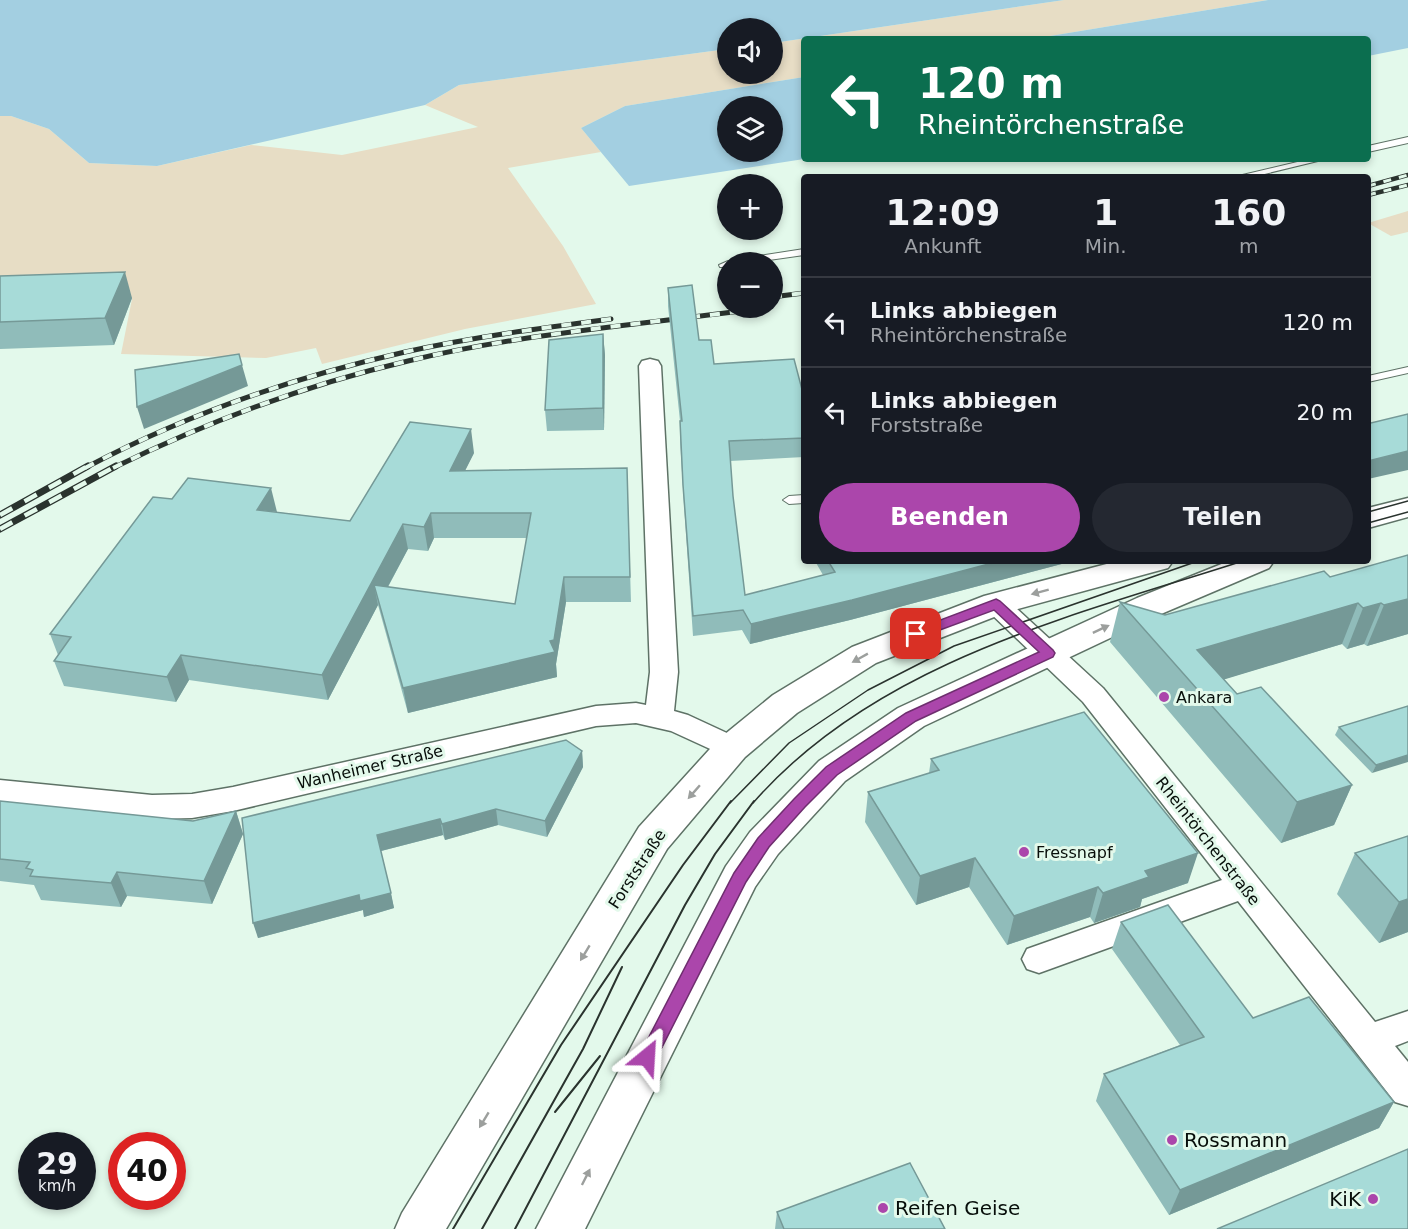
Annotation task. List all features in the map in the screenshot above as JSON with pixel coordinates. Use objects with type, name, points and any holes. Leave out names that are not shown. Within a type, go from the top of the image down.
[{"type":"street","points":[[650,366],[664,672],[659,718]]},
{"type":"street","points":[[1371,517],[1408,507]]},
{"type":"street","points":[[996,604],[1146,564]]},
{"type":"street","points":[[560,1229],[740,877],[764,843],[832,771],[911,717],[1149,606],[1251,564]]},
{"type":"street","name":"Rheintörchenstraße","points":[[996,604],[1093,695],[1242,885],[1408,1090]]},
{"type":"street","name":"Forststraße","points":[[419,1229],[653,838],[732,748],[785,704],[864,655],[996,604]]},
{"type":"street","name":"Wanheimer Straße","points":[[0,792],[152,807],[192,806],[255,794],[596,716],[636,713],[685,725],[732,748]]},
{"type":"street","points":[[1039,959],[1218,896],[1242,885]]},
{"type":"street","points":[[1369,1040],[1408,1026]]},
{"type":"lane","points":[[1371,148],[1408,140]]},
{"type":"lane","points":[[1253,174],[1308,162]]},
{"type":"lane","points":[[783,255],[801,252]]},
{"type":"lane","points":[[1371,378],[1408,370]]},
{"type":"lane","points":[[789,500],[801,499]]},
{"type":"shaded area","points":[[1064,0],[1268,0],[1050,36],[820,36]]},
{"type":"shaded area","points":[[801,39],[801,77],[783,80],[783,42]]},
{"type":"shaded area","points":[[717,50],[717,84],[761,84],[625,106],[581,128],[601,152],[508,168],[563,246],[596,304],[465,329],[322,364],[316,348],[266,358],[121,354],[132,299],[0,303],[0,116],[11,116],[49,129],[89,163],[157,166],[251,145],[342,155],[478,127],[425,105],[459,85]]},
{"type":"shaded area","points":[[1408,211],[1408,232],[1391,236],[1371,225],[1371,222]]},
{"type":"water","points":[[0,0],[1064,0],[820,36],[801,36],[801,39],[783,42],[783,18],[717,18],[717,50],[459,85],[425,105],[157,166],[89,163],[49,129],[11,116],[0,116]]},
{"type":"water","points":[[1268,0],[1408,0],[1408,48],[1371,55],[1371,36],[1050,36]]},
{"type":"water","points":[[801,77],[801,159],[629,186],[581,128],[625,106],[761,84],[783,84],[783,80]]},
{"type":"building","points":[[125,272],[105,318],[0,322],[0,276]]},
{"type":"building","points":[[692,285],[699,340],[711,340],[714,364],[794,359],[801,386],[801,438],[729,441],[745,595],[835,572],[830,564],[989,564],[751,624],[743,610],[693,616],[683,485],[680,421],[682,421],[668,288]]},
{"type":"building","points":[[603,334],[603,408],[545,410],[549,340]]},
{"type":"building","points":[[239,354],[242,365],[137,407],[135,370]]},
{"type":"building","points":[[1408,414],[1408,451],[1371,460],[1371,423]]},
{"type":"building","points":[[410,422],[471,429],[450,471],[627,468],[630,577],[564,577],[554,640],[550,641],[555,652],[403,688],[374,585],[515,604],[531,513],[431,513],[424,527],[403,524],[322,675],[181,655],[167,677],[54,661],[71,637],[50,634],[153,497],[172,499],[188,478],[271,488],[257,510],[350,521]]},
{"type":"building","points":[[1408,555],[1408,599],[1363,608],[1358,603],[1197,650],[1237,694],[1261,687],[1352,785],[1297,802],[1120,602],[1165,615],[1324,571],[1330,577]]},
{"type":"building","points":[[1408,706],[1408,755],[1376,765],[1339,727]]},
{"type":"building","name":"Fressnapf","points":[[1084,712],[1198,853],[1145,871],[1149,877],[1103,893],[1098,887],[1014,916],[975,858],[920,876],[868,792],[939,770],[931,759]]},
{"type":"building","points":[[566,740],[582,751],[545,821],[496,809],[442,824],[440,819],[377,835],[391,893],[360,901],[359,895],[253,923],[242,818]]},
{"type":"building","points":[[0,801],[193,821],[236,811],[204,881],[117,872],[111,883],[30,876],[33,870],[26,868],[30,862],[0,859]]},
{"type":"building","points":[[1408,836],[1408,899],[1399,902],[1355,853]]},
{"type":"building","points":[[1168,905],[1253,1018],[1309,997],[1394,1102],[1180,1190],[1104,1074],[1204,1037],[1121,922]]},
{"type":"building","points":[[1408,1149],[1408,1229],[1217,1229]]},
{"type":"building","points":[[910,1163],[945,1229],[784,1229],[777,1212]]},
{"type":"tram line","points":[[1371,511],[1408,501]]},
{"type":"tram line","points":[[1371,522],[1408,512]]},
{"type":"tram line","points":[[730,803],[789,743],[868,690],[954,646],[1189,564]]},
{"type":"tram line","points":[[753,803],[802,754],[857,713],[917,679],[980,650],[1045,625],[1233,564]]},
{"type":"tram line","points":[[453,1229],[561,1045],[683,865],[731,801]]},
{"type":"tram line","points":[[515,1229],[685,905],[715,854],[754,801]]},
{"type":"tram line","points":[[482,1229],[583,1049],[622,967]]},
{"type":"tram line","points":[[555,1112],[600,1056]]},
{"type":"railway","points":[[1371,185],[1408,175]]},
{"type":"railway","points":[[1371,194],[1408,185]]},
{"type":"railway","points":[[783,296],[801,293]]},
{"type":"railway","points":[[113,468],[184,435],[257,406],[332,381],[408,361],[541,336],[717,314]]},
{"type":"railway","points":[[85,468],[201,415],[322,373],[456,342],[611,319]]},
{"type":"railway","points":[[0,515],[88,466]]},
{"type":"railway","points":[[0,529],[116,466]]},
{"type":"place","name":"Ankara","points":[[1164,697]]},
{"type":"place","name":"Fressnapf","points":[[1024,852]]},
{"type":"place","name":"Rossmann","points":[[1172,1140]]},
{"type":"place","name":"KiK","points":[[1373,1199]]},
{"type":"place","name":"Reifen Geise","points":[[883,1208]]},
{"type":"route","points":[[647,1057],[740,877],[764,843],[800,803],[832,771],[911,717],[1048,653],[996,604],[916,634]]}]
